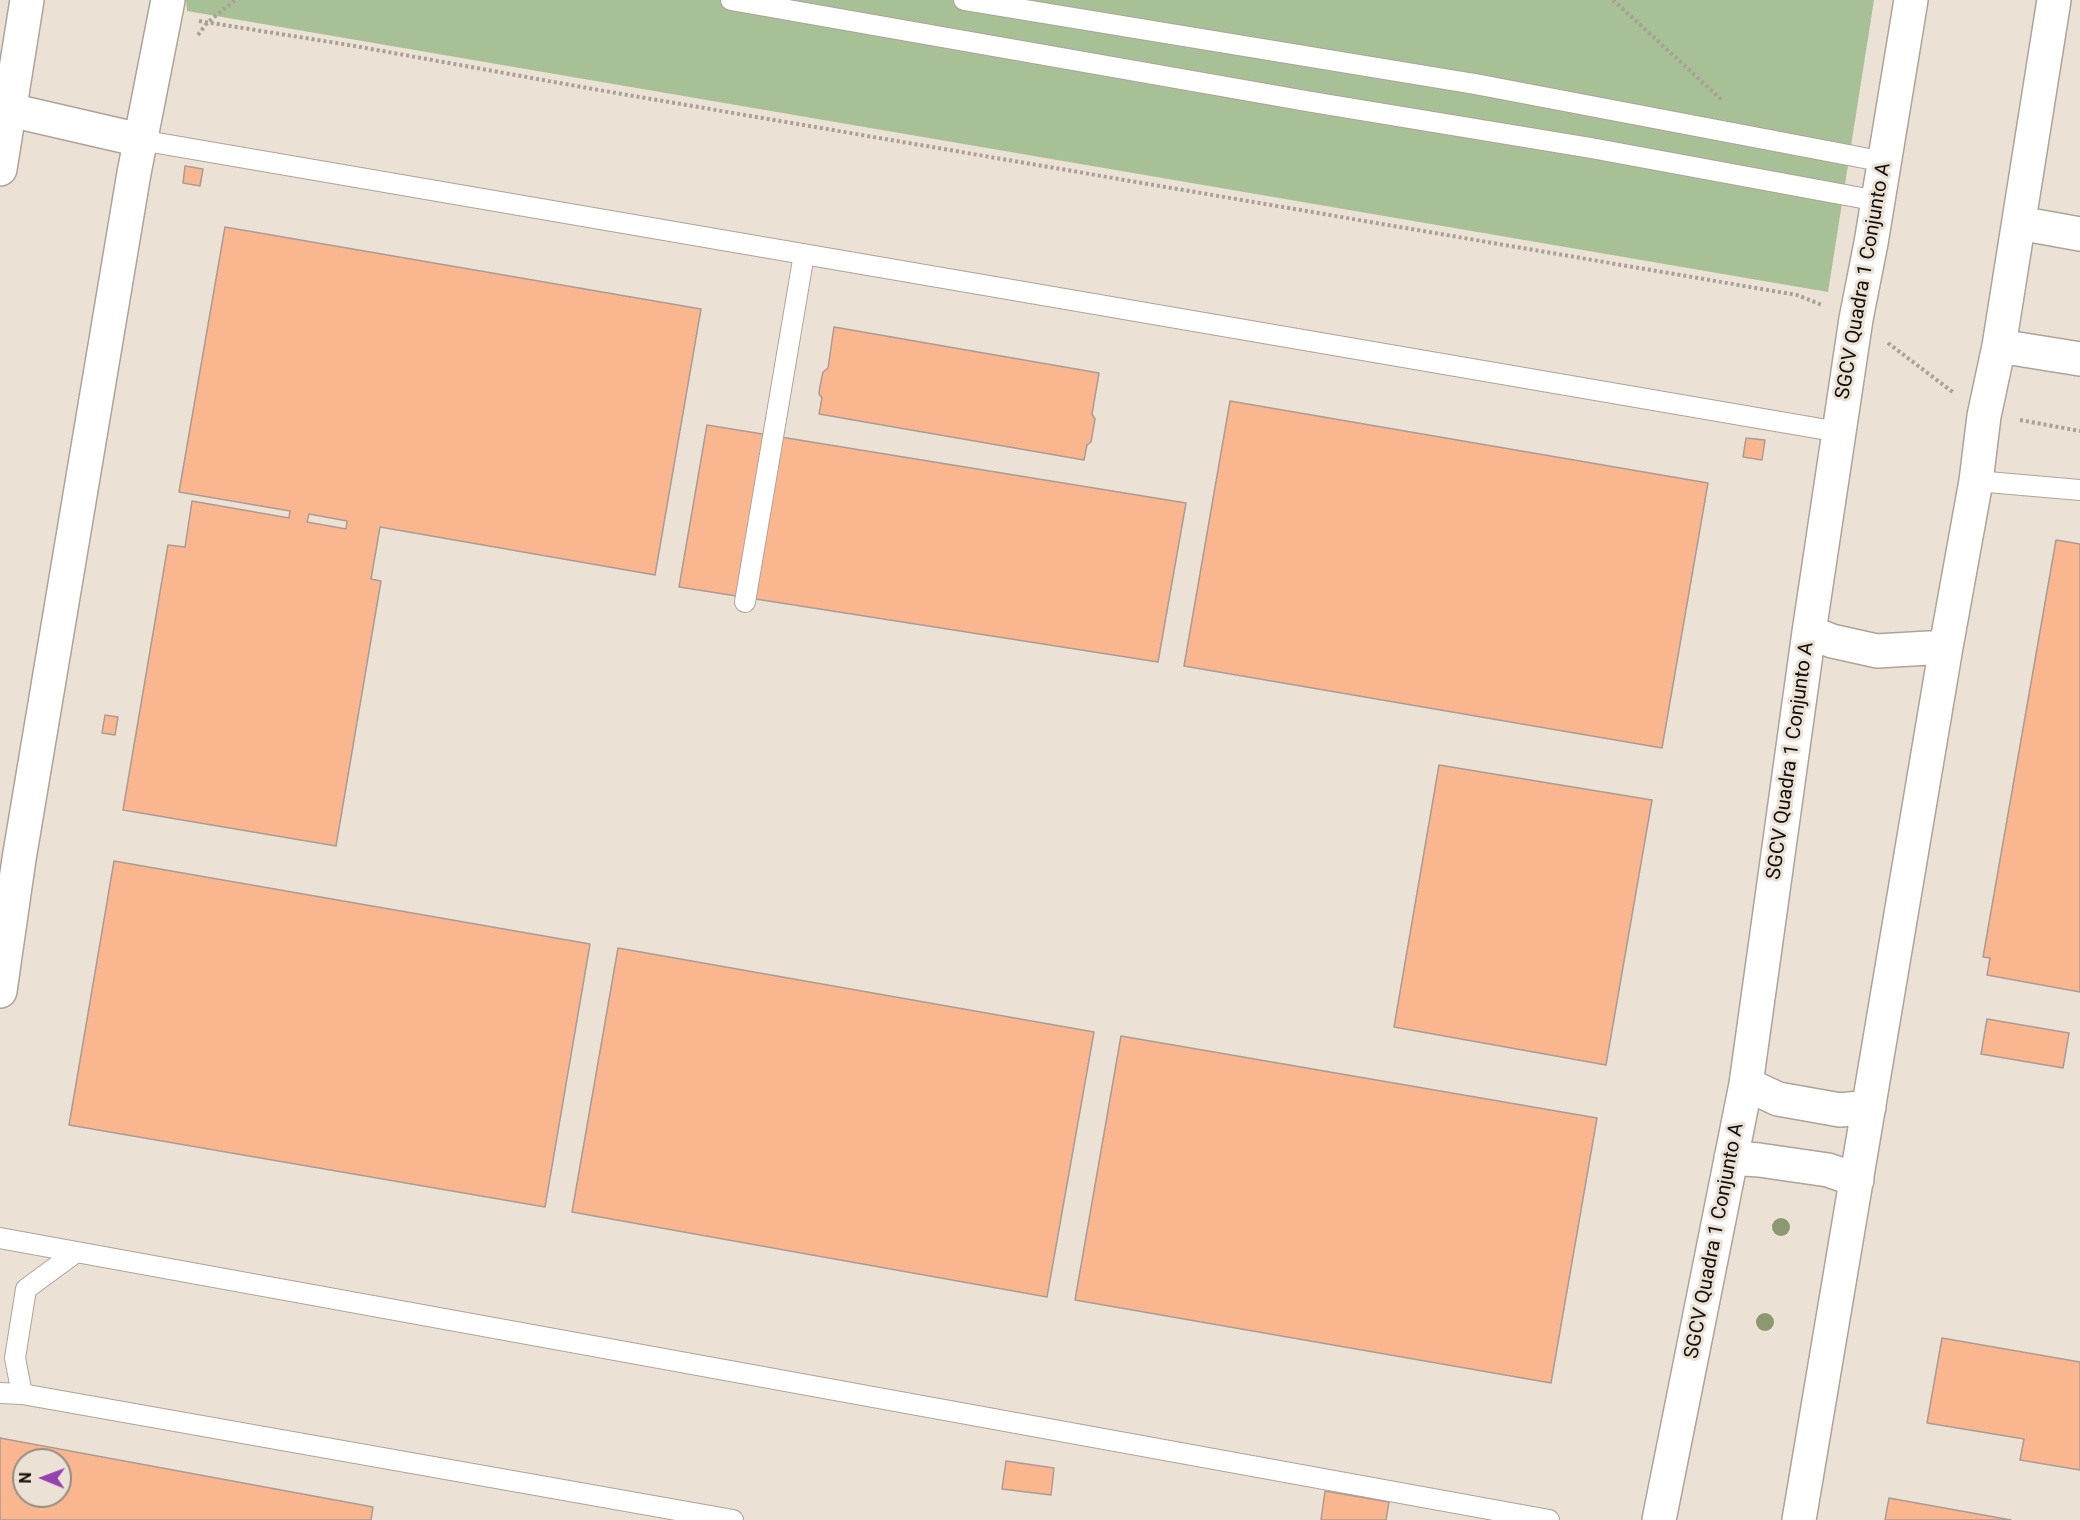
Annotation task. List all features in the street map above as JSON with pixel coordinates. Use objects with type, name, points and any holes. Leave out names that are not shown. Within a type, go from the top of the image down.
[{"type":"street","points":[[0,170],[27,0]]},
{"type":"street","points":[[1,979],[10,864],[140,140],[168,0]]},
{"type":"street","name":"SGCV Quadra 1 Conjunto A","points":[[1659,1520],[1746,1084],[1809,632],[1856,319],[1912,1]]},
{"type":"street","points":[[1799,1520],[1976,481],[1984,416],[1999,346],[2019,223],[2048,5]]},
{"type":"street","points":[[10,110],[140,140]]},
{"type":"street","points":[[2019,223],[2080,234]]},
{"type":"street","points":[[1999,346],[2080,359]]},
{"type":"street","points":[[1809,632],[1832,641],[1877,651],[1946,647]]},
{"type":"street","points":[[1746,1084],[1778,1099],[1840,1110],[1869,1107]]},
{"type":"street","points":[[1731,1158],[1828,1170],[1857,1180]]},
{"type":"lane","points":[[732,0],[1312,102],[1591,148],[1878,201]]},
{"type":"lane","points":[[964,0],[1474,84],[1885,162]]},
{"type":"lane","points":[[140,140],[1839,432]]},
{"type":"lane","points":[[745,602],[804,254]]},
{"type":"lane","points":[[1976,481],[2080,490]]},
{"type":"lane","points":[[0,1238],[1549,1520]]},
{"type":"lane","points":[[22,1394],[15,1358],[26,1289],[75,1253]]},
{"type":"lane","points":[[0,1392],[22,1394],[733,1520]]},
{"type":"path","points":[[207,23],[349,45],[593,89],[1797,295],[1856,319],[1984,416],[2016,419],[2080,431]]},
{"type":"green space","points":[[186,0],[1874,0],[1828,292],[187,11]]},
{"type":"building","points":[[185,166],[203,169],[200,186],[183,183]]},
{"type":"building","points":[[225,227],[701,309],[655,575],[380,527],[371,579],[381,581],[336,846],[123,810],[168,545],[185,547],[192,501],[289,518],[290,511],[179,492]],"holes":[[[309,514],[347,521],[346,529],[307,522]]]},
{"type":"building","points":[[834,327],[1099,373],[1092,414],[1095,419],[1091,442],[1087,445],[1084,460],[819,414],[822,398],[819,394],[820,386],[823,372],[828,368]]},
{"type":"building","points":[[1230,401],[1708,483],[1662,748],[1184,666]]},
{"type":"building","points":[[707,425],[1186,503],[1158,662],[679,587]]},
{"type":"building","points":[[1746,438],[1765,440],[1762,460],[1743,457]]},
{"type":"building","points":[[2056,540],[2080,544],[2080,992],[1987,975],[1990,958],[1983,957]]},
{"type":"building","points":[[105,715],[118,717],[115,735],[102,733]]},
{"type":"building","points":[[1439,765],[1652,800],[1606,1065],[1394,1027]]},
{"type":"building","points":[[114,861],[590,944],[545,1207],[69,1125]]},
{"type":"building","points":[[618,948],[1094,1032],[1047,1297],[572,1212]]},
{"type":"building","points":[[1987,1019],[2069,1033],[2063,1068],[1981,1054]]},
{"type":"building","points":[[1121,1036],[1597,1118],[1551,1383],[1075,1300]]},
{"type":"building","points":[[1942,1338],[2080,1362],[2080,1470],[2020,1460],[2024,1439],[1927,1423]]},
{"type":"building","points":[[0,1438],[54,1448],[12,1448],[12,1508],[72,1508],[72,1451],[373,1507],[371,1520],[0,1520]]},
{"type":"building","points":[[1006,1461],[1054,1468],[1051,1495],[1002,1489]]},
{"type":"building","points":[[1325,1491],[1389,1502],[1386,1520],[1321,1520]]},
{"type":"building","points":[[1889,1498],[2011,1520],[1885,1520]]}]
